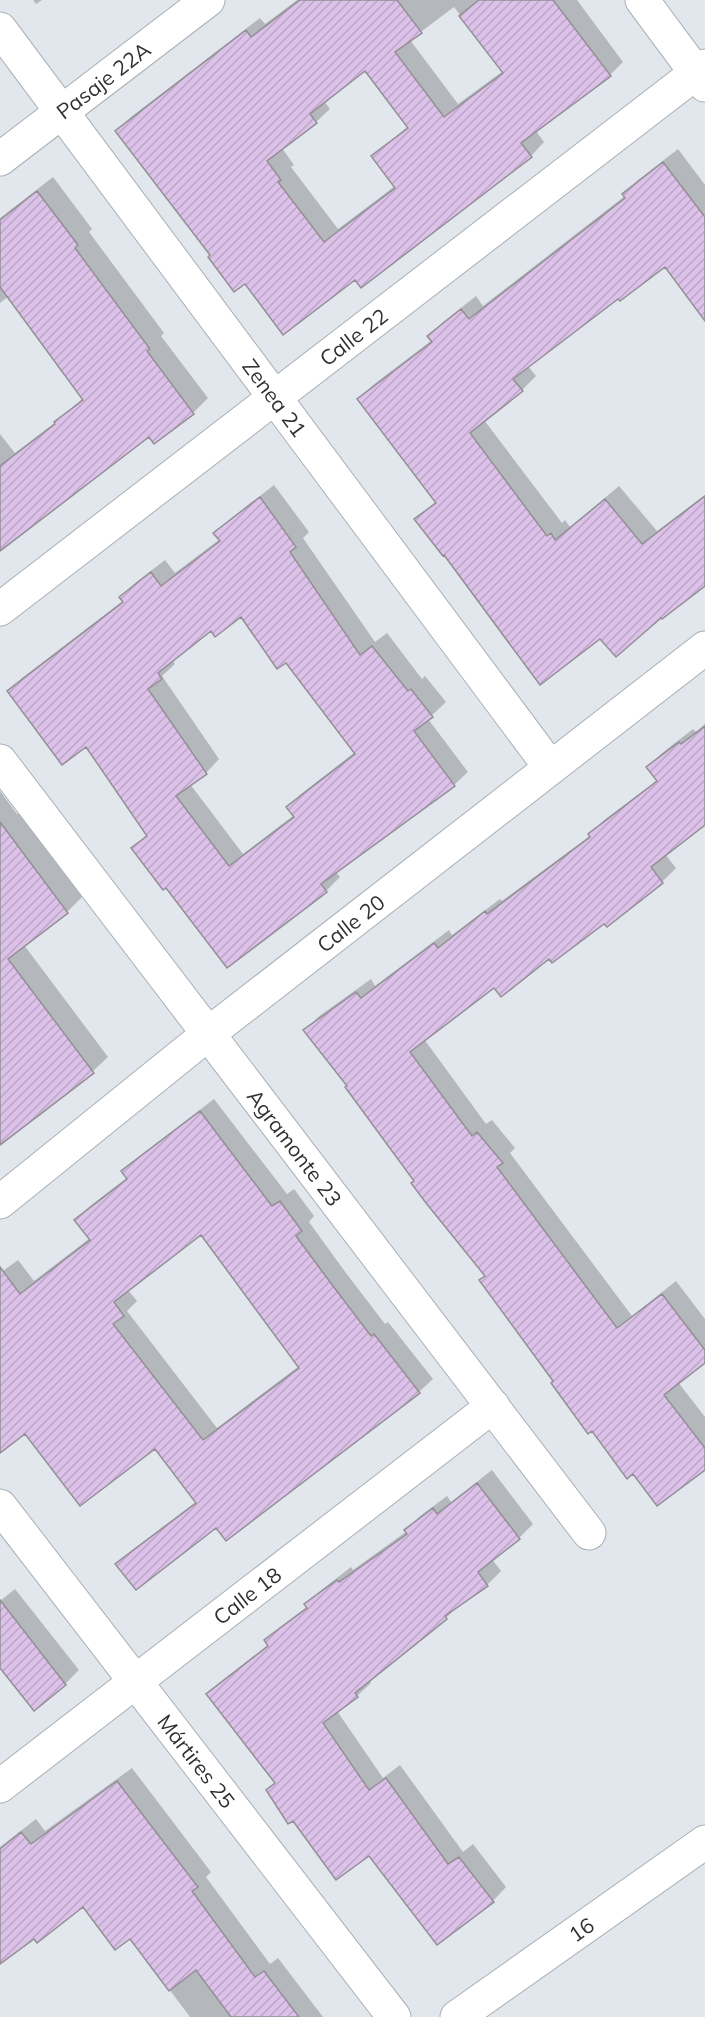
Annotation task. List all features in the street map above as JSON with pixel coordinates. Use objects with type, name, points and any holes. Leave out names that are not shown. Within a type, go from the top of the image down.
[{"type":"street","name":"Pasaje 22A","points":[[0,159],[208,0]]},
{"type":"street","points":[[642,0],[702,74]]},
{"type":"street","name":"Zenea 21","points":[[0,29],[550,767]]},
{"type":"street","name":"Calle 22","points":[[0,609],[275,397],[702,74]]},
{"type":"street","name":"Calle 20","points":[[0,1202],[208,1034],[705,648]]},
{"type":"street","name":"Agramonte 23","points":[[0,761],[589,1533]]},
{"type":"street","name":"Calle 18","points":[[0,1786],[493,1406]]},
{"type":"street","name":"Mártires 25","points":[[0,1506],[394,2017]]},
{"type":"street","name":"16","points":[[457,2017],[705,1842]]},
{"type":"building","points":[[300,0],[397,0],[422,33],[395,52],[444,117],[503,73],[459,16],[479,0],[553,0],[611,76],[521,143],[532,157],[361,288],[355,280],[283,335],[245,284],[234,292],[208,257],[210,255],[115,131],[246,30],[251,37]],"holes":[[[365,71],[408,128],[371,156],[395,188],[324,242],[278,182],[281,180],[267,161],[317,123],[310,114]]]},
{"type":"building","points":[[663,162],[705,217],[705,321],[665,267],[620,301],[618,299],[513,379],[523,391],[470,433],[547,536],[551,533],[555,540],[605,499],[642,544],[705,496],[705,586],[661,618],[616,657],[600,639],[540,685],[444,555],[414,519],[436,503],[357,399],[432,342],[427,336],[461,309],[469,319],[625,198],[622,194]]},
{"type":"building","points":[[37,191],[78,245],[75,248],[150,349],[147,351],[194,414],[154,444],[149,437],[0,551],[0,466],[83,400],[0,287],[0,220]]},
{"type":"building","points":[[260,497],[296,547],[290,552],[360,655],[372,646],[408,691],[411,689],[433,717],[414,731],[455,786],[321,884],[327,892],[227,968],[166,888],[163,890],[131,848],[147,836],[86,747],[62,765],[7,691],[123,602],[119,597],[151,572],[161,586],[220,541],[213,533]],"holes":[[[241,617],[277,669],[286,663],[355,754],[286,807],[294,817],[229,866],[176,796],[207,774],[148,689],[162,679],[158,673],[211,631],[215,637]]]},
{"type":"building","points":[[705,726],[705,825],[651,867],[663,883],[607,927],[604,924],[552,963],[549,959],[501,997],[494,988],[410,1052],[472,1136],[477,1132],[503,1163],[497,1167],[617,1328],[662,1294],[705,1350],[705,1363],[664,1395],[705,1448],[705,1470],[657,1506],[633,1474],[627,1479],[592,1431],[588,1434],[551,1383],[553,1381],[479,1280],[485,1276],[411,1183],[414,1181],[345,1087],[347,1086],[303,1030],[356,992],[361,998],[434,943],[438,948],[485,911],[487,914],[590,837],[588,834],[657,781],[646,767]]},
{"type":"building","points":[[0,822],[68,913],[8,959],[94,1073],[0,1145]]},
{"type":"building","points":[[200,1111],[272,1206],[280,1201],[302,1231],[296,1236],[371,1336],[374,1334],[420,1393],[226,1541],[216,1528],[136,1590],[115,1564],[196,1503],[155,1449],[80,1506],[25,1434],[0,1453],[0,1267],[20,1294],[90,1240],[74,1220],[127,1179],[121,1171]],"holes":[[[201,1235],[299,1368],[203,1440],[113,1324],[124,1316],[114,1302]]]},
{"type":"building","points":[[477,1483],[520,1539],[478,1572],[488,1586],[445,1616],[447,1619],[355,1693],[358,1697],[323,1723],[369,1790],[386,1778],[448,1864],[459,1857],[494,1902],[437,1945],[369,1856],[336,1880],[293,1821],[288,1824],[266,1790],[275,1783],[206,1694],[268,1646],[264,1640],[307,1608],[304,1604],[407,1534],[404,1530],[433,1508],[437,1514]]},
{"type":"building","points":[[0,1600],[66,1685],[34,1711],[0,1668]]},
{"type":"building","points":[[117,1781],[198,1887],[192,1891],[255,1977],[264,1971],[299,2017],[231,2017],[196,1970],[169,1991],[130,1939],[115,1950],[83,1907],[37,1943],[34,1939],[0,1964],[0,1849],[21,1832],[31,1844]]}]
